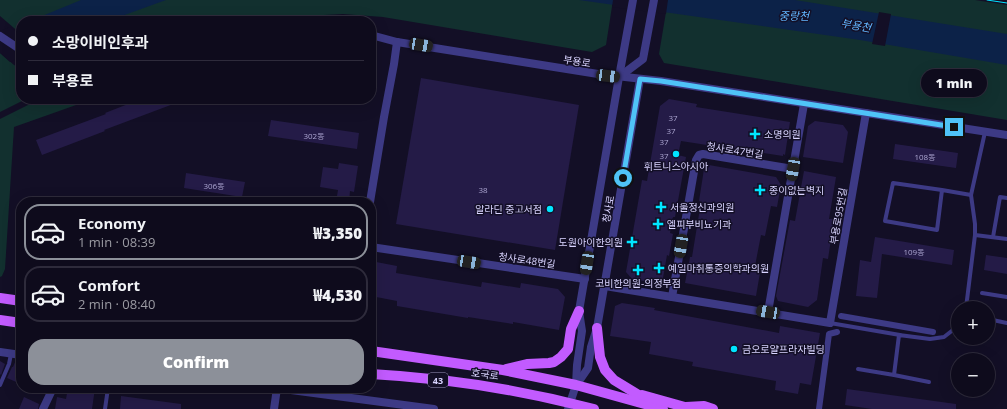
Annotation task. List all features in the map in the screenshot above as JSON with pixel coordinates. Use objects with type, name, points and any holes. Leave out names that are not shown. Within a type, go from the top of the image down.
[{"type":"main road","points":[[0,298],[16,300]]},
{"type":"main road","name":"호국로","points":[[503,370],[527,364],[549,364],[561,357],[568,349],[571,329],[579,311]]},
{"type":"main road","points":[[0,320],[16,322]]},
{"type":"main road","points":[[598,328],[600,357],[605,370],[614,380],[658,408]]},
{"type":"main road","name":"호국로","points":[[376,352],[503,370],[576,385],[658,408]]},
{"type":"main road","name":"호국로","points":[[376,374],[504,389],[569,406],[594,409]]},
{"type":"main road","points":[[637,394],[688,408],[704,406],[713,409]]},
{"type":"street","name":"청사로","points":[[569,406],[576,385],[577,365],[582,331],[579,311],[633,0]]},
{"type":"street","points":[[619,77],[643,59],[654,0]]},
{"type":"street","points":[[0,36],[16,47]]},
{"type":"street","name":"부용로","points":[[376,36],[397,42],[598,74],[661,81],[1007,135]]},
{"type":"street","points":[[371,197],[397,42]]},
{"type":"street","name":"청사로","points":[[576,385],[588,368],[591,347],[598,328],[640,79]]},
{"type":"street","points":[[768,312],[804,104]]},
{"type":"street","name":"부용로95번길","points":[[830,323],[866,113]]},
{"type":"street","name":"청사로47번길","points":[[672,297],[696,160],[699,155],[703,154],[793,169]]},
{"type":"street","name":"청사로48번길","points":[[376,248],[585,279]]},
{"type":"street","points":[[605,286],[830,323]]},
{"type":"street","points":[[841,316],[933,332]]},
{"type":"street","points":[[819,409],[829,334],[838,332]]},
{"type":"street","points":[[0,352],[16,354]]},
{"type":"street","points":[[43,409],[51,393]]},
{"type":"street","points":[[274,409],[276,393]]},
{"type":"street","points":[[314,393],[434,409]]},
{"type":"lane","points":[[967,301],[975,235],[971,195],[985,132]]},
{"type":"lane","points":[[942,190],[937,230],[885,221],[893,184],[942,190],[971,195]]},
{"type":"lane","points":[[993,237],[1000,197],[1007,198]]},
{"type":"lane","points":[[975,235],[1007,239]]},
{"type":"lane","points":[[982,293],[1007,297]]},
{"type":"lane","points":[[995,320],[1007,323]]},
{"type":"lane","points":[[830,323],[930,339],[944,337],[951,332]]},
{"type":"lane","points":[[894,375],[900,335]]},
{"type":"lane","points":[[0,385],[9,364],[11,354]]},
{"type":"lane","points":[[858,369],[929,382]]},
{"type":"lane","points":[[105,409],[107,393]]},
{"type":"green space","points":[[0,0],[613,0],[606,45],[592,52],[376,16],[343,14],[305,16],[16,16],[16,30],[0,16]]},
{"type":"green space","points":[[668,0],[975,0],[1007,5],[1007,120],[664,63],[659,54]]},
{"type":"green space","points":[[0,53],[16,66],[16,104],[0,112]]},
{"type":"green space","points":[[30,104],[79,104],[14,127],[5,269],[0,277],[0,119]]},
{"type":"water","points":[[81,0],[166,0],[122,16],[42,16]]},
{"type":"water","name":"중랑천","points":[[579,0],[795,0],[1007,34],[1007,65],[860,40]]},
{"type":"pier","points":[[613,0],[668,0],[666,14],[612,7]]},
{"type":"pier","points":[[879,12],[891,14],[885,46],[872,44]]},
{"type":"pier","points":[[10,27],[16,31],[16,59],[10,62],[0,53],[0,31]]},
{"type":"building","points":[[421,78],[579,105],[555,250],[396,224]]},
{"type":"building","points":[[669,99],[697,104],[696,107],[790,122],[785,155],[783,154],[783,156],[681,141],[678,155],[686,157],[675,217],[673,217],[670,233],[673,234],[669,256],[667,255],[663,278],[655,283],[632,279],[626,272],[642,180],[647,181],[660,106]]},
{"type":"building","points":[[128,104],[173,104],[42,155],[36,140],[106,114],[105,113]]},
{"type":"building","points":[[271,120],[359,133],[357,149],[268,136]]},
{"type":"building","points":[[815,121],[843,125],[848,132],[843,163],[803,157],[808,126]]},
{"type":"building","points":[[895,144],[958,153],[956,168],[893,159]]},
{"type":"building","points":[[339,163],[358,166],[354,192],[350,191],[349,197],[337,197],[338,190],[320,187],[323,167],[338,169]]},
{"type":"building","points":[[709,165],[776,177],[781,185],[777,207],[771,206],[765,236],[761,235],[755,266],[761,267],[756,296],[685,283],[690,257],[692,257],[701,202],[699,201],[704,169]]},
{"type":"building","points":[[804,171],[836,177],[829,219],[834,219],[828,259],[823,258],[817,300],[808,307],[778,301],[776,296],[790,220],[795,221]]},
{"type":"building","points":[[186,173],[245,182],[242,197],[184,188]]},
{"type":"building","points":[[875,237],[954,250],[952,265],[882,254],[877,298],[856,296],[860,260],[871,262]]},
{"type":"building","points":[[986,255],[1007,258],[1007,274],[984,270]]},
{"type":"building","points":[[376,262],[397,266],[396,273],[481,287],[482,282],[520,288],[521,283],[558,289],[565,297],[559,330],[513,322],[513,324],[468,318],[397,306],[397,301],[376,297]]},
{"type":"building","points":[[622,303],[655,308],[654,310],[779,333],[780,326],[820,333],[811,385],[800,383],[798,394],[775,390],[776,381],[692,366],[693,362],[649,354],[651,342],[610,336],[615,306]]},
{"type":"building","points":[[16,360],[16,382],[7,378]]},
{"type":"building","points":[[0,361],[5,364],[1,375],[0,374]]},
{"type":"building","points":[[847,389],[956,404],[956,409],[872,409],[845,405]]},
{"type":"building","points":[[67,393],[94,393],[92,409],[55,409],[57,397],[66,399]]},
{"type":"building","points":[[121,396],[181,404],[181,409],[120,409]]},
{"type":"building","points":[[24,397],[39,404],[38,409],[19,409]]},
{"type":"tram line","points":[[987,0],[1007,3]]},
{"type":"place","name":"소명의원","points":[[755,134]]},
{"type":"place","name":"휘트니스아시아","points":[[676,154]]},
{"type":"place","name":"종이없는벽지","points":[[760,190]]},
{"type":"place","name":"서울정신과의원","points":[[661,207]]},
{"type":"place","name":"알라딘 중고서점","points":[[550,209]]},
{"type":"place","name":"엘피부비뇨기과","points":[[658,224]]},
{"type":"place","name":"도원아이한의원","points":[[632,242]]},
{"type":"place","name":"예일마취통증의학과의원","points":[[659,268]]},
{"type":"place","name":"코비한의원-의정부점","points":[[638,270]]},
{"type":"place","name":"금오로얄프라자빌딩","points":[[734,349]]},
{"type":"route","points":[[623,178],[640,79],[954,127]]},
{"type":"water label","name":"부용천","points":[[856,25]]}]
